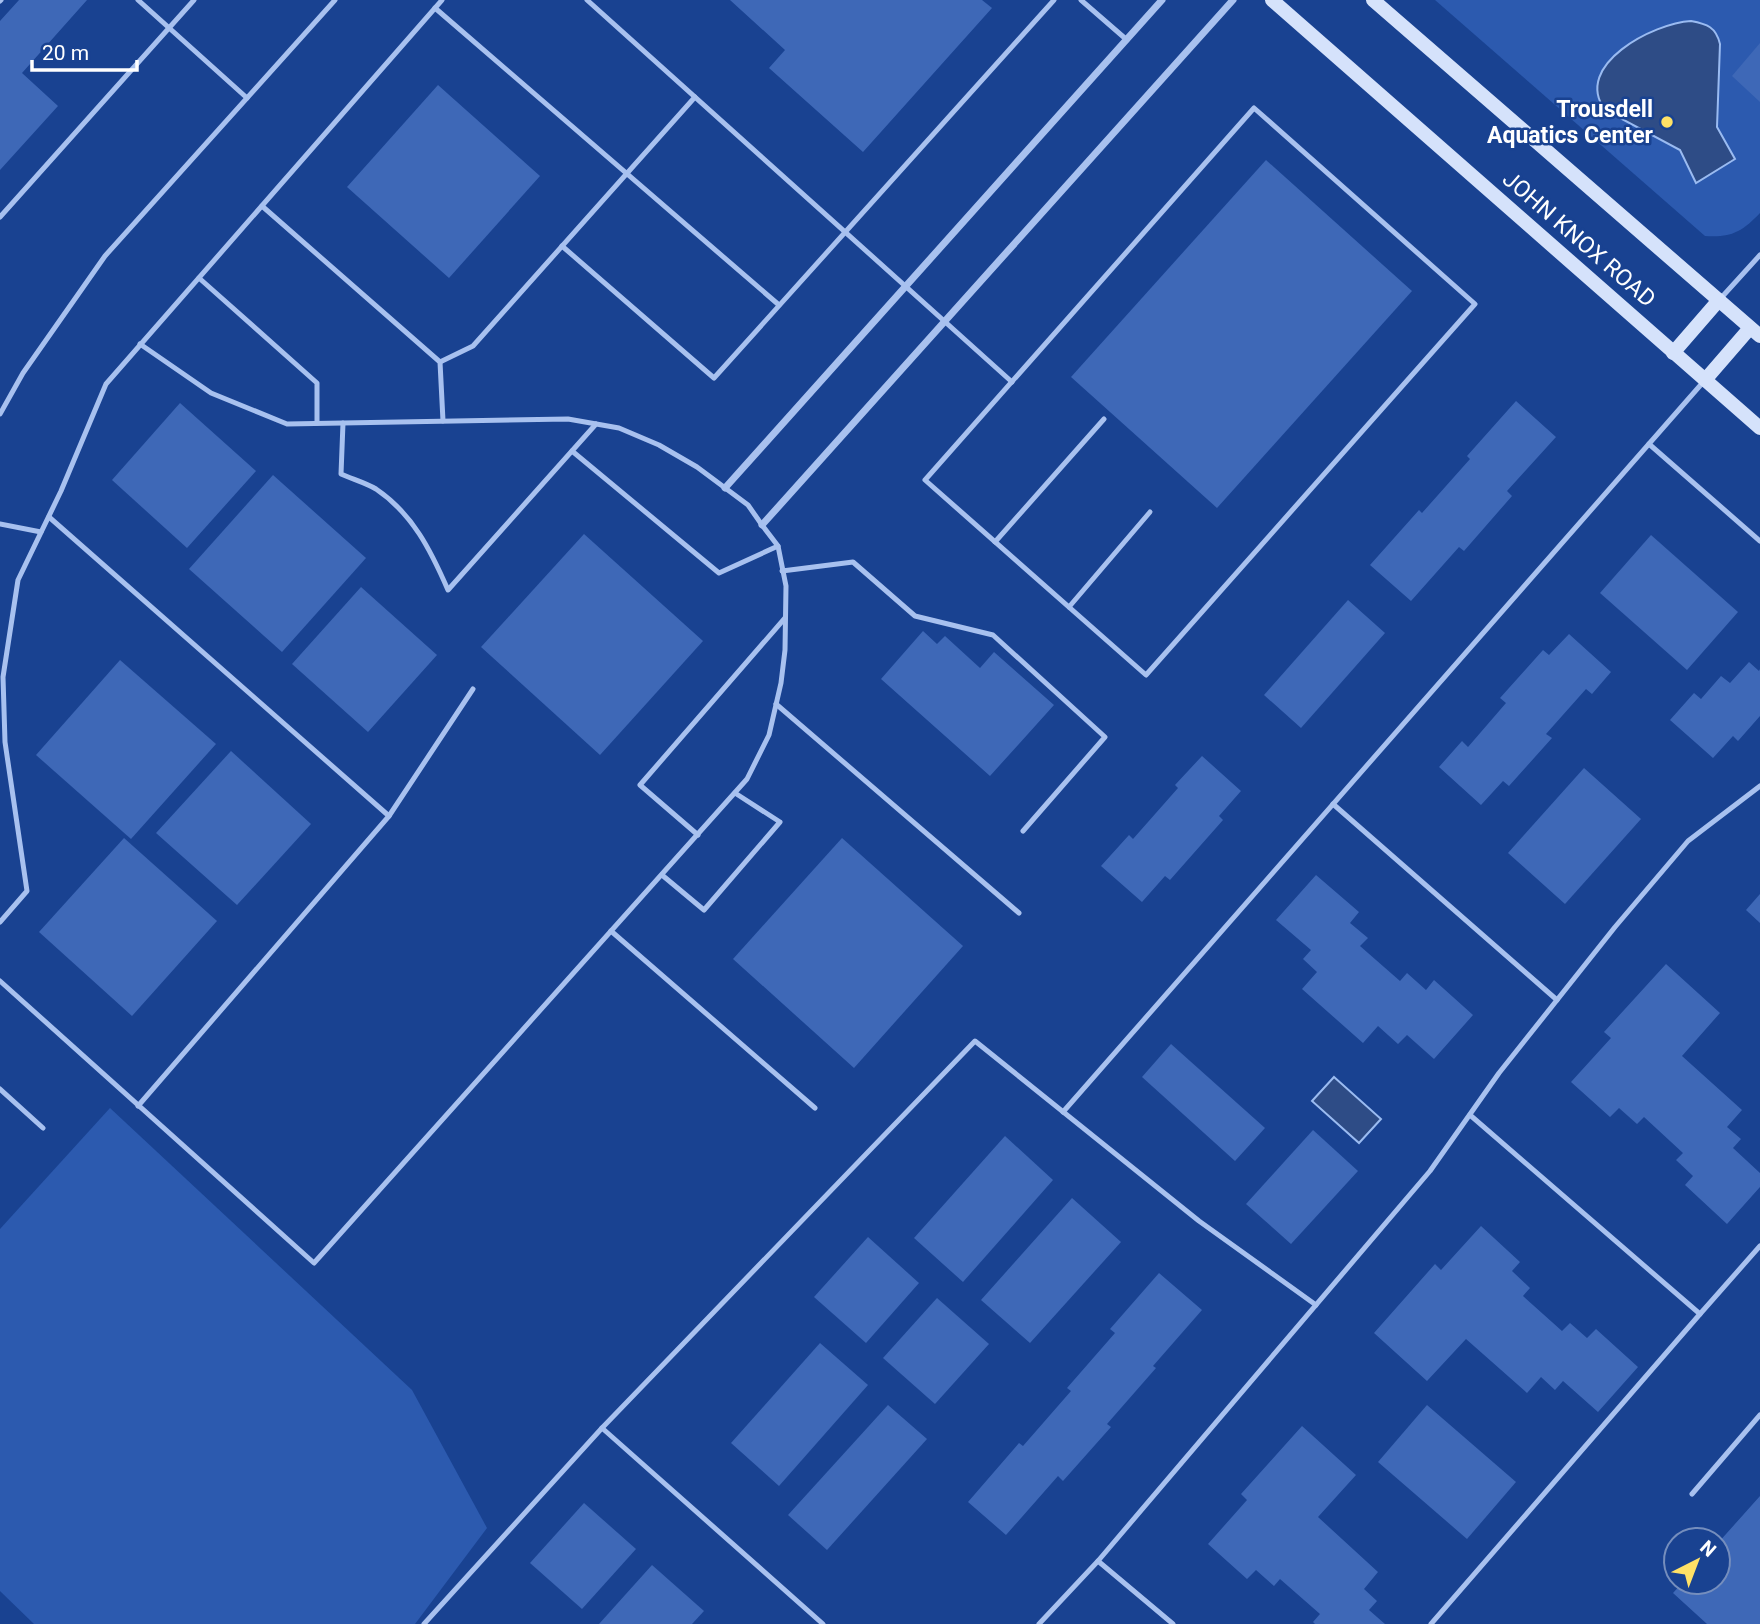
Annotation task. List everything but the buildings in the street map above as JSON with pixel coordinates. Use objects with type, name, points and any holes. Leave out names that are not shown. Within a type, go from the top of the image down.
[{"type":"main road","name":"JOHN KNOX ROAD","points":[[1272,0],[1760,428]]},
{"type":"main road","name":"JOHN KNOX ROAD","points":[[1373,0],[1755,332]]},
{"type":"main road","points":[[1674,353],[1719,300]]},
{"type":"main road","points":[[1705,380],[1755,332]]},
{"type":"street","points":[[725,488],[1162,0]]},
{"type":"street","points":[[762,525],[1233,0]]},
{"type":"lane","points":[[138,0],[247,98]]},
{"type":"lane","points":[[0,218],[194,0]]},
{"type":"lane","points":[[0,414],[23,373],[105,256],[335,0]]},
{"type":"lane","points":[[0,922],[27,891],[5,742],[3,677],[18,580],[49,517],[106,384],[442,0]]},
{"type":"lane","points":[[587,0],[1012,382]]},
{"type":"lane","points":[[562,246],[714,378],[1054,0]]},
{"type":"lane","points":[[1080,0],[1127,40]]},
{"type":"lane","points":[[435,8],[779,305]]},
{"type":"lane","points":[[440,362],[473,346],[695,97]]},
{"type":"lane","points":[[1255,108],[1475,304],[1146,675],[925,480],[1012,382],[1255,108]]},
{"type":"lane","points":[[262,206],[440,362],[443,421]]},
{"type":"lane","points":[[1719,300],[1760,255]]},
{"type":"lane","points":[[199,278],[317,383],[317,423]]},
{"type":"lane","points":[[0,981],[314,1263],[747,779],[769,735],[776,704],[785,650],[786,586],[778,546],[747,505],[697,467],[659,445],[619,428],[568,419],[287,424],[211,393],[140,344]]},
{"type":"lane","points":[[1063,1112],[1705,380]]},
{"type":"lane","points":[[995,542],[1104,419]]},
{"type":"lane","points":[[343,423],[341,474],[376,489],[415,524],[432,552],[448,590],[596,424]]},
{"type":"lane","points":[[1649,444],[1760,541]]},
{"type":"lane","points":[[572,451],[719,573],[778,546]]},
{"type":"lane","points":[[1069,607],[1150,512]]},
{"type":"lane","points":[[49,517],[388,816]]},
{"type":"lane","points":[[0,524],[41,532]]},
{"type":"lane","points":[[782,571],[853,562],[915,616],[993,635],[1105,737],[1023,831]]},
{"type":"lane","points":[[698,835],[640,785],[785,618]]},
{"type":"lane","points":[[138,1106],[388,816],[474,689]]},
{"type":"lane","points":[[776,704],[1019,913]]},
{"type":"lane","points":[[1039,1624],[1098,1561],[1430,1171],[1499,1073],[1688,841],[1760,786]]},
{"type":"lane","points":[[662,875],[704,910],[780,822],[735,793]]},
{"type":"lane","points":[[1333,804],[1557,1000]]},
{"type":"lane","points":[[611,931],[815,1108]]},
{"type":"lane","points":[[424,1624],[601,1428],[975,1041],[1199,1221],[1316,1305]]},
{"type":"lane","points":[[0,1089],[43,1128]]},
{"type":"lane","points":[[1470,1115],[1700,1314]]},
{"type":"lane","points":[[1431,1624],[1760,1246]]},
{"type":"lane","points":[[1692,1494],[1757,1423],[1760,1415]]},
{"type":"lane","points":[[601,1428],[823,1624]]},
{"type":"lane","points":[[1098,1561],[1173,1624]]},
{"type":"shaded area","name":"Trousdell Aquatics Center","points":[[1435,0],[1760,0],[1760,213],[1736,232],[1722,236],[1705,236]]},
{"type":"shaded area","points":[[1691,21],[1710,27],[1720,44],[1717,127],[1735,159],[1696,183],[1680,150],[1605,110],[1598,93],[1599,77],[1622,49],[1657,29]]},
{"type":"shaded area","points":[[1334,1077],[1381,1119],[1359,1143],[1312,1101]]},
{"type":"shaded area","points":[[110,1108],[412,1390],[487,1528],[415,1624],[34,1624],[0,1591],[0,1229]]},
{"type":"place","name":"Trousdell Aquatics Center","points":[[1667,122]]}]
